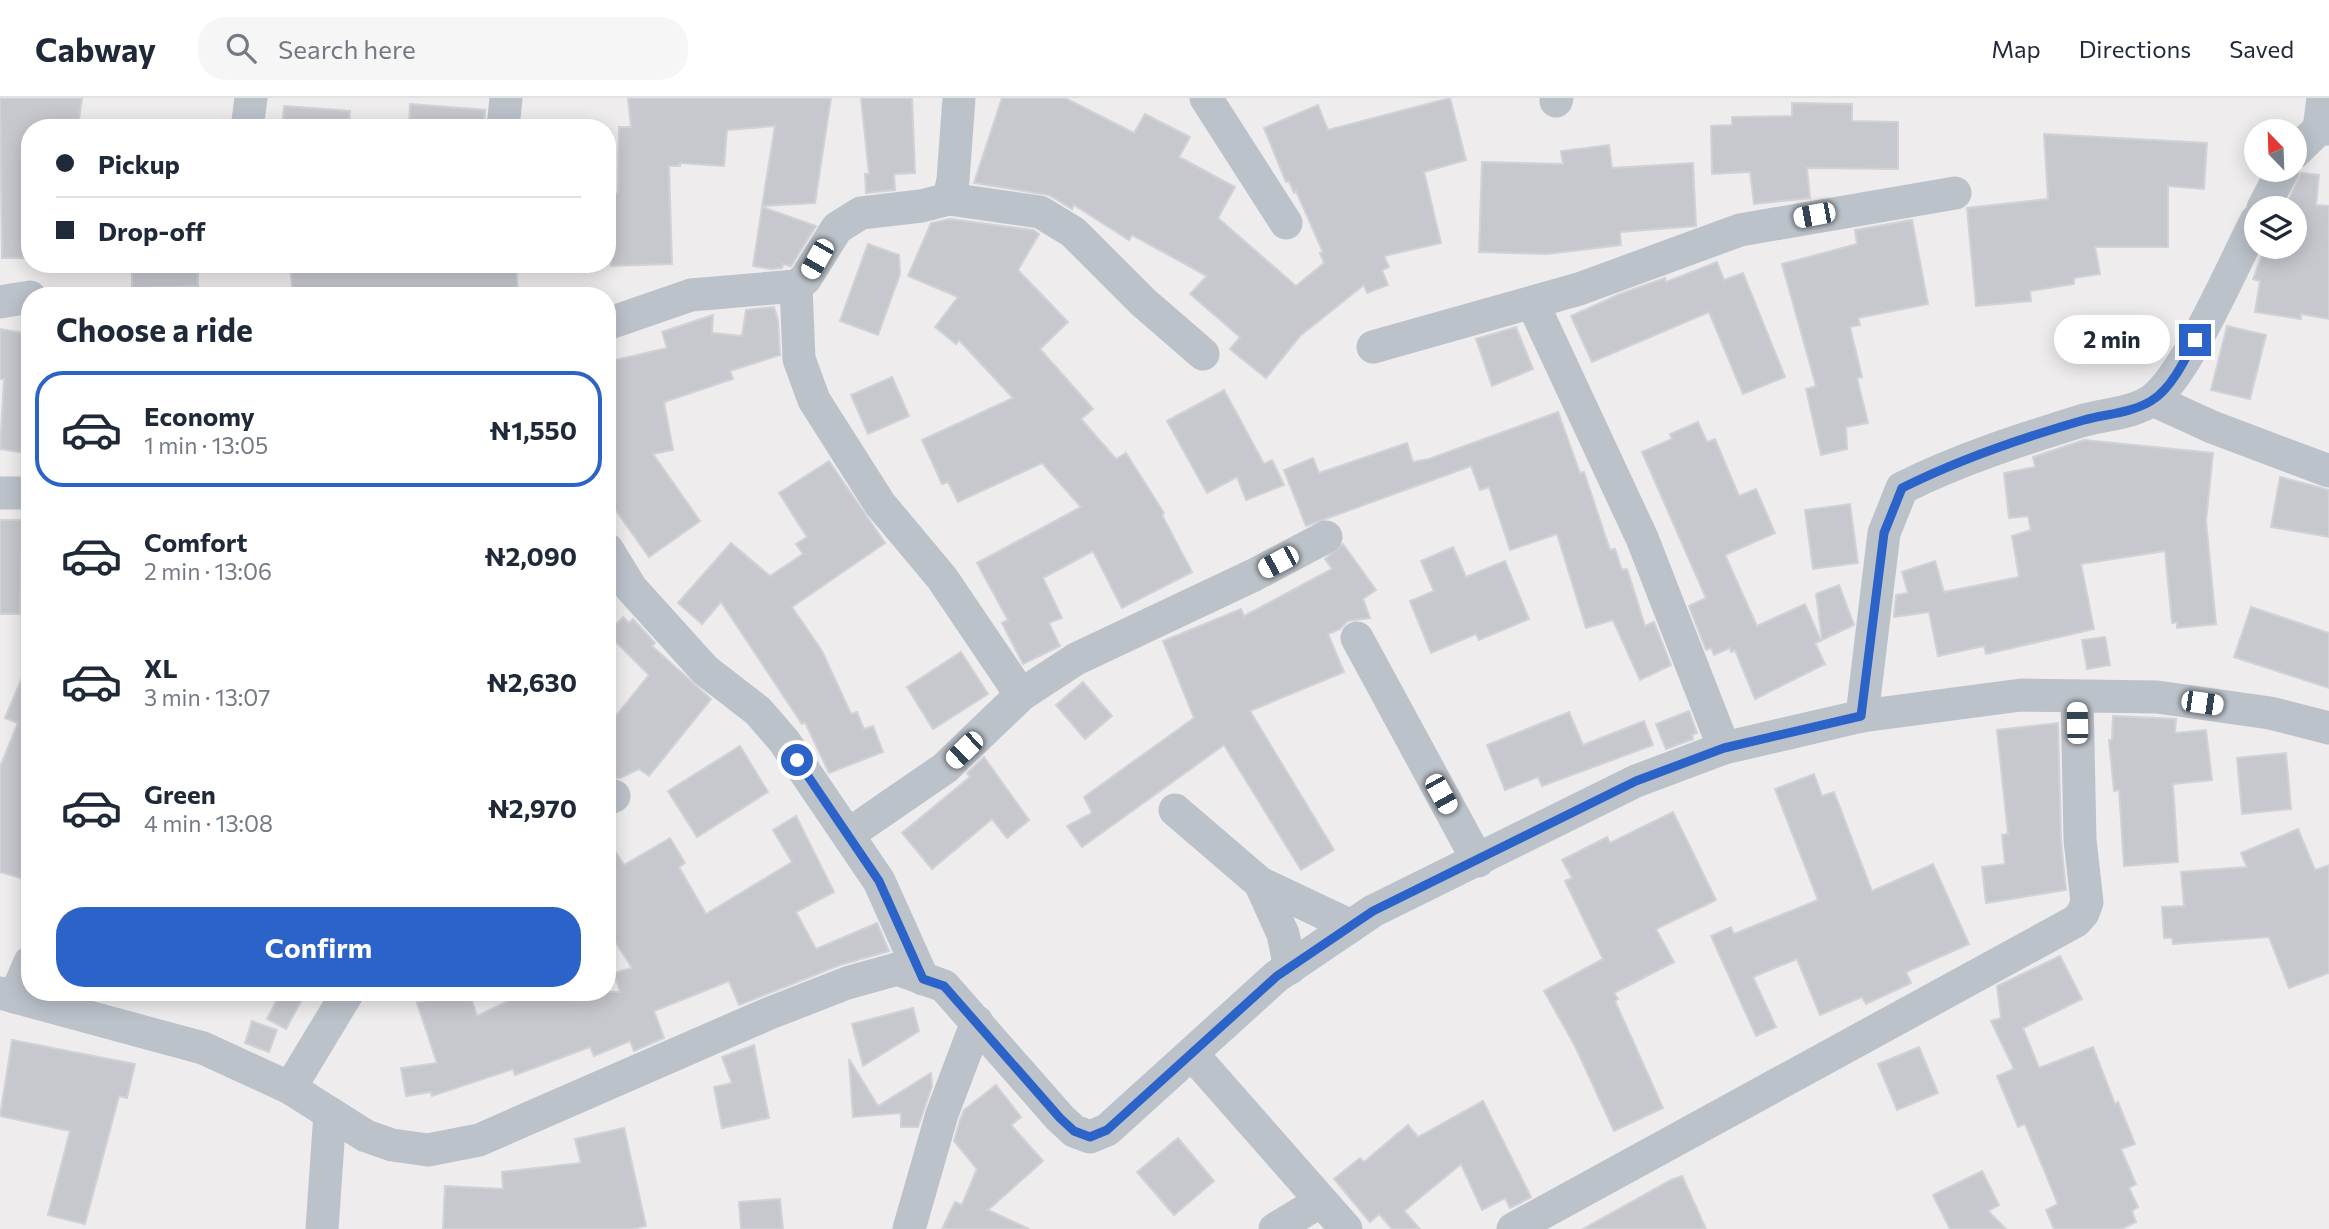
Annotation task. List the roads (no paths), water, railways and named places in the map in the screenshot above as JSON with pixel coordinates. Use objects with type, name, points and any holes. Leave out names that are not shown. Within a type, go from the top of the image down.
[{"type":"street","points":[[248,119],[251,98]]},
{"type":"street","points":[[504,119],[506,98]]},
{"type":"street","points":[[949,199],[953,180],[959,98]]},
{"type":"street","points":[[1206,98],[1286,223]]},
{"type":"street","points":[[2307,138],[2324,119]]},
{"type":"street","points":[[1373,347],[1533,304],[1740,230],[1955,192]]},
{"type":"street","points":[[616,321],[691,295],[796,286],[805,279],[837,228],[848,218],[861,213],[921,206],[949,199],[1040,212],[1051,218],[1073,232],[1143,302],[1203,355]]},
{"type":"street","points":[[1861,716],[1884,533],[1902,488],[1953,462],[2085,420],[2133,409],[2153,400],[2183,364],[2244,245]]},
{"type":"street","points":[[796,286],[799,359],[814,400],[880,504],[942,578],[1021,695]]},
{"type":"street","points":[[0,302],[21,298]]},
{"type":"street","points":[[1533,304],[1642,538],[1724,748]]},
{"type":"street","points":[[2153,400],[2212,427],[2329,471]]},
{"type":"street","points":[[0,493],[21,493]]},
{"type":"street","points":[[849,834],[946,768],[1021,695],[1076,659],[1254,575],[1326,537]]},
{"type":"street","points":[[616,563],[632,588],[705,670],[766,719],[849,834],[879,881],[923,979]]},
{"type":"street","points":[[1357,638],[1478,861]]},
{"type":"street","points":[[30,1001],[203,1048],[289,1088],[366,1136],[393,1145],[428,1150],[479,1140],[770,1013],[847,983],[897,970],[944,986],[1060,1118],[1074,1131],[1090,1137],[1107,1130],[1290,968],[1373,911],[1636,781],[1724,748],[1861,716],[2021,695],[2157,697],[2270,713],[2329,729]]},
{"type":"street","points":[[1513,1229],[2076,921],[2084,913],[2087,902],[2080,840],[2077,696]]},
{"type":"street","points":[[1175,810],[1260,883],[1351,926]]},
{"type":"street","points":[[1260,883],[1283,934],[1290,968]]},
{"type":"street","points":[[8,995],[21,976]]},
{"type":"street","points":[[289,1088],[342,1001]]},
{"type":"street","points":[[909,1229],[942,1114],[977,1022]]},
{"type":"street","points":[[1193,1055],[1346,1229]]},
{"type":"street","points":[[322,1229],[330,1113]]},
{"type":"street","points":[[1275,1229],[1321,1200]]}]
